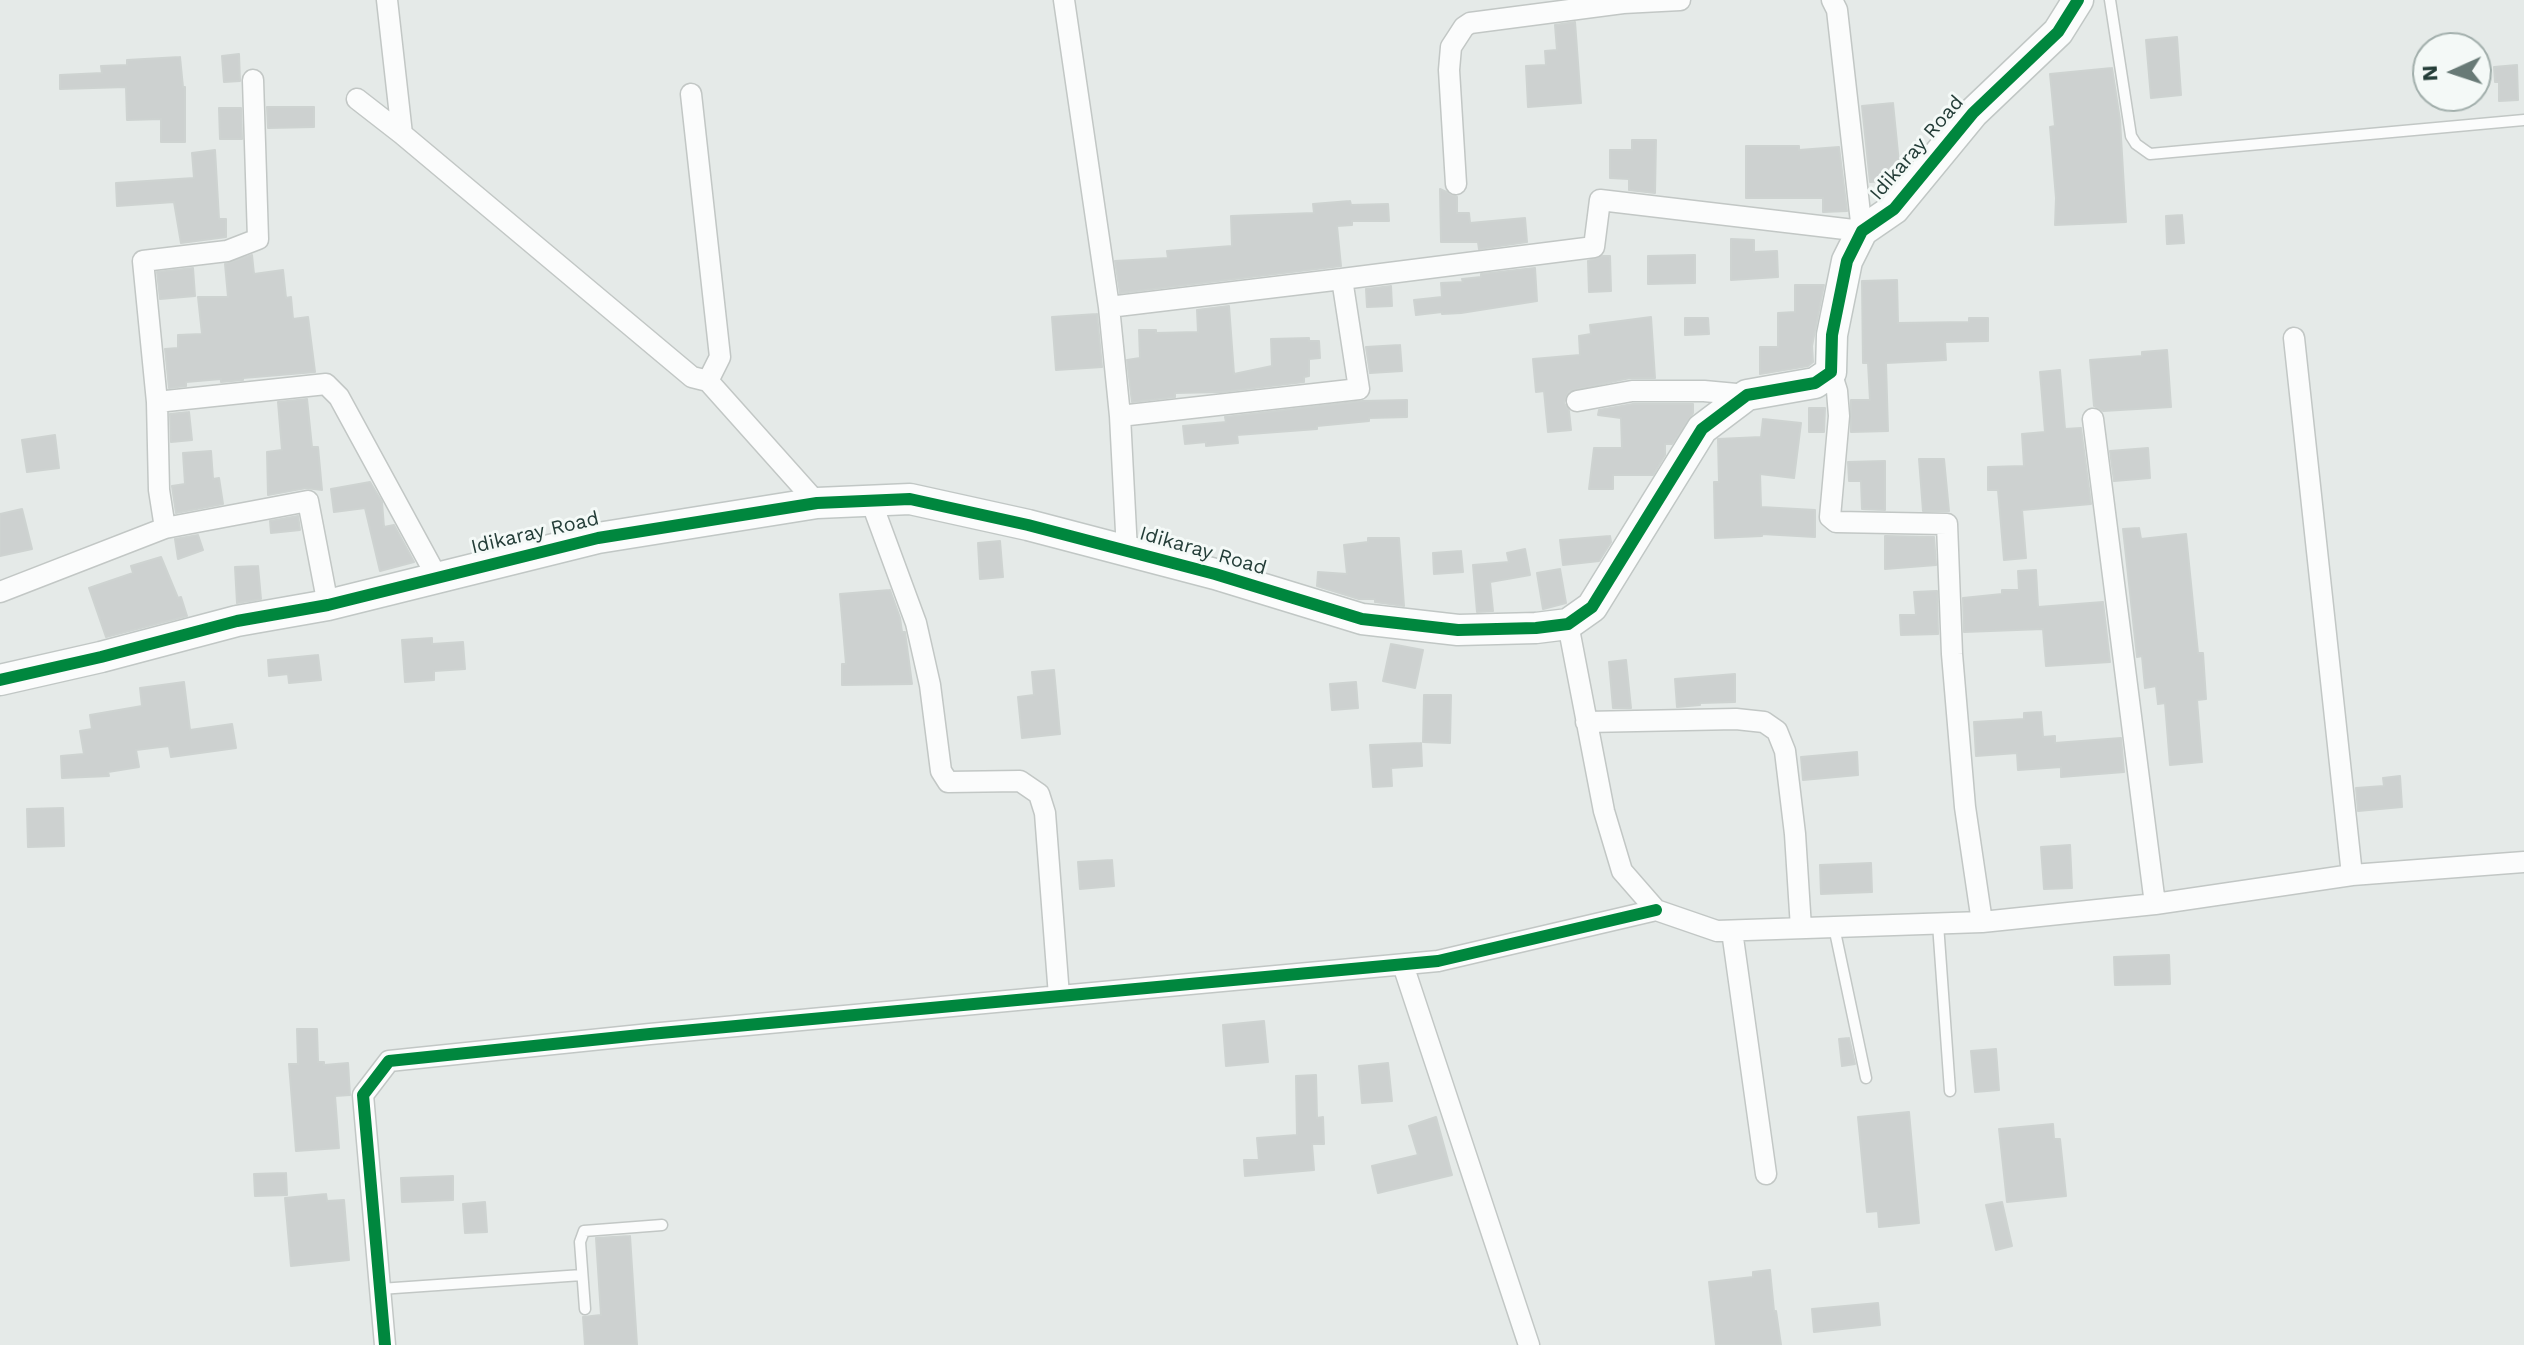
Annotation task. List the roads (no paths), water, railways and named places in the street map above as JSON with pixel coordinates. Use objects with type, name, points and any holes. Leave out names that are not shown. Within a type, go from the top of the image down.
[{"type":"street","points":[[387,0],[402,134]]},
{"type":"street","points":[[1064,0],[1109,307],[1120,416],[1127,551]]},
{"type":"street","points":[[1456,184],[1449,70],[1451,47],[1464,27],[1470,23],[1623,3],[1680,0]]},
{"type":"street","points":[[1832,0],[1837,10],[1862,231],[1847,261],[1832,335],[1831,372],[1839,416],[1830,517],[1836,522],[1947,524],[1952,654],[1964,792],[1982,922]]},
{"type":"street","name":"Idikaray Road","points":[[1862,231],[1894,209],[1973,113],[2058,32],[2078,0]]},
{"type":"street","points":[[165,528],[159,490],[157,402],[143,261],[227,251],[258,239],[253,80]]},
{"type":"street","points":[[691,94],[720,357],[708,381]]},
{"type":"street","points":[[357,99],[692,377],[708,381],[817,503]]},
{"type":"street","points":[[1109,307],[1594,247],[1600,200],[1862,231]]},
{"type":"street","points":[[1120,416],[1359,389],[1342,279]]},
{"type":"street","points":[[2294,338],[2352,875]]},
{"type":"street","points":[[1577,401],[1632,391],[1704,391],[1747,395],[1815,383],[1831,372]]},
{"type":"street","points":[[157,402],[326,384],[339,397],[437,577]]},
{"type":"street","points":[[1747,395],[1702,429],[1592,607],[1568,624],[1604,811],[1622,871],[1656,910],[1717,931],[1982,922],[2155,904],[2352,875],[2524,862]]},
{"type":"street","points":[[2093,419],[2155,904]]},
{"type":"street","name":"Idikaray Road","points":[[0,680],[237,621],[328,605],[598,538],[817,503],[910,499],[1215,574],[1362,619],[1458,630],[1568,624]]},
{"type":"street","points":[[0,592],[165,528],[308,501],[328,605]]},
{"type":"street","points":[[871,501],[916,623],[930,685],[941,771],[948,782],[1020,781],[1039,794],[1045,813],[1059,996]]},
{"type":"street","points":[[1586,722],[1736,719],[1764,722],[1777,731],[1785,751],[1794,820],[1801,928]]},
{"type":"street","points":[[385,1345],[363,1095],[389,1061],[1438,961],[1656,910]]},
{"type":"street","points":[[1732,931],[1766,1174]]},
{"type":"street","points":[[1403,965],[1529,1345]]},
{"type":"lane","points":[[2110,0],[2131,136],[2150,154],[2524,120]]},
{"type":"lane","points":[[1938,924],[1950,1091]]},
{"type":"lane","points":[[1834,927],[1866,1078]]},
{"type":"lane","points":[[585,1309],[580,1242],[584,1231],[662,1225]]},
{"type":"lane","points":[[380,1289],[582,1275]]}]
